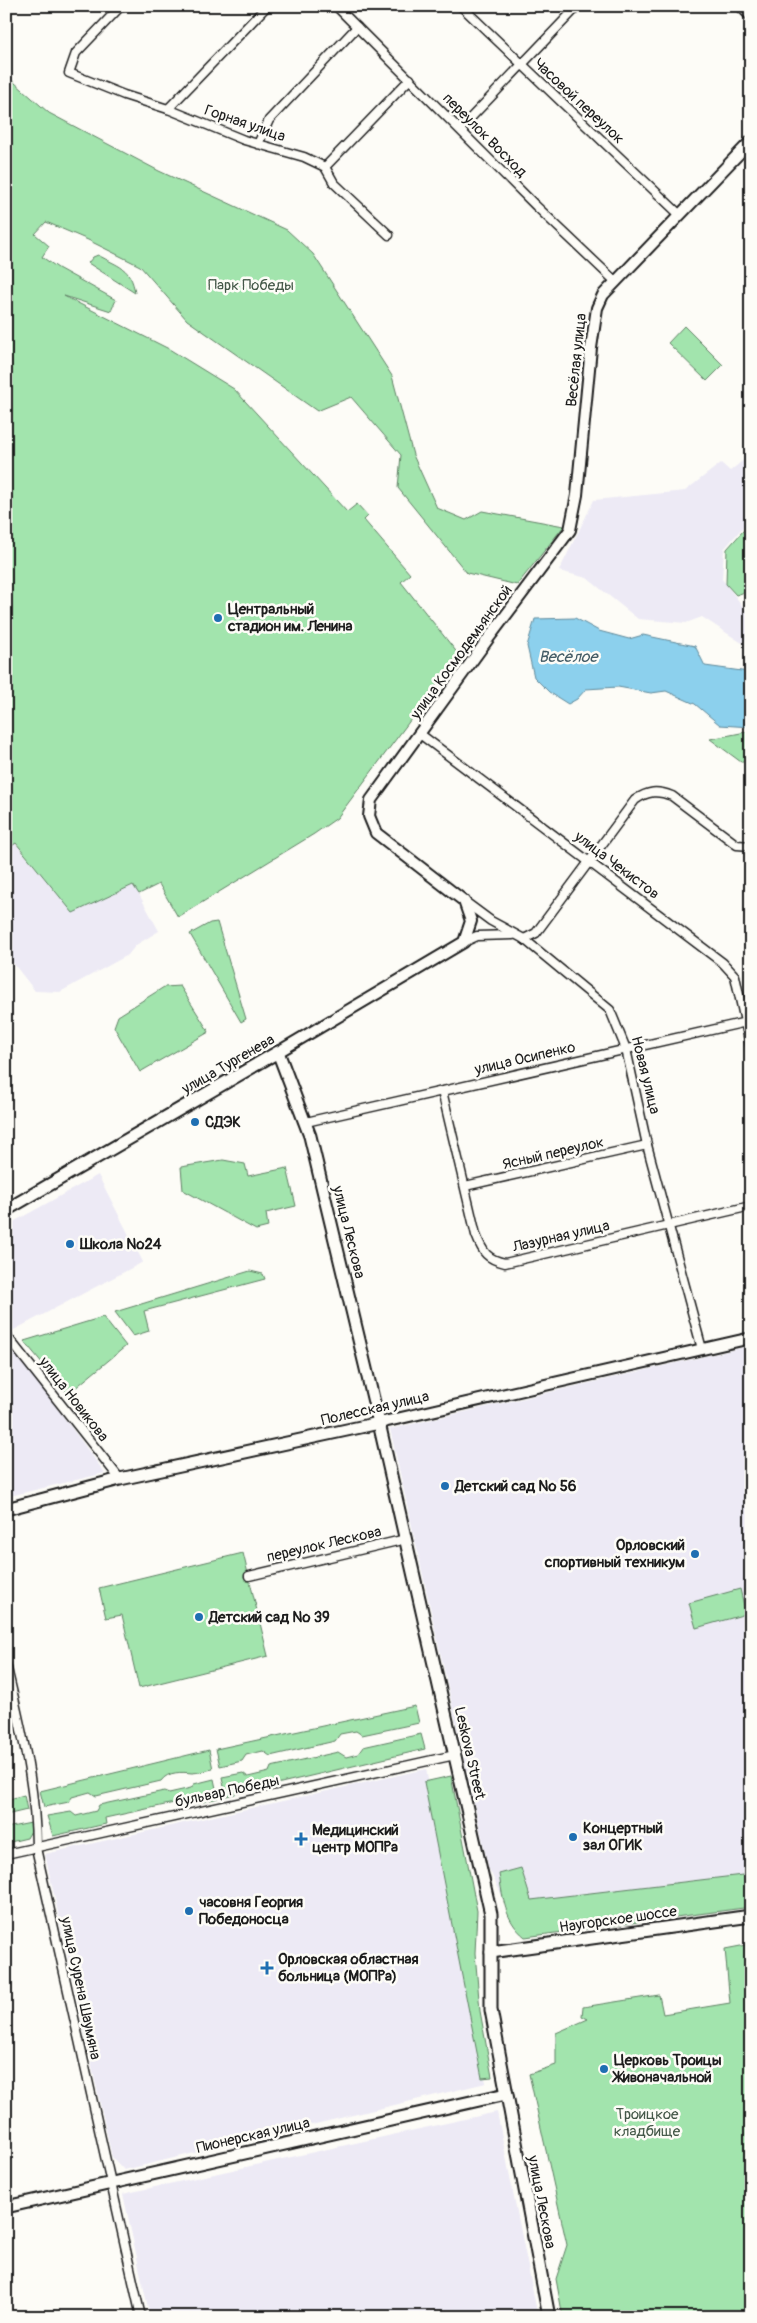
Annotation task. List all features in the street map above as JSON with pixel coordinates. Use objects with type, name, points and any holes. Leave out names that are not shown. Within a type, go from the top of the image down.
[{"type":"main road","points":[[742,6],[751,15]]},
{"type":"main road","name":"улица Лескова","points":[[278,1052],[306,1122],[379,1423]]},
{"type":"main road","name":"улица Тургенева","points":[[6,1210],[278,1052]]},
{"type":"main road","name":"Полесская улица","points":[[6,1508],[120,1480],[379,1423]]},
{"type":"main road","name":"Leskova Street","points":[[379,1423],[491,1914],[491,2010],[506,2094]]},
{"type":"main road","name":"Наугорское шоссе","points":[[490,1952],[751,1916]]},
{"type":"main road","name":"улица Лескова","points":[[506,2094],[549,2317]]},
{"type":"main road","name":"Пионерская улица","points":[[6,2206],[506,2094]]},
{"type":"street","name":"Горная улица","points":[[121,6],[76,53],[69,72],[124,96],[168,109],[244,140],[304,157],[325,167]]},
{"type":"street","points":[[168,109],[267,6]]},
{"type":"street","name":"переулок Восход","points":[[336,6],[536,206],[615,282]]},
{"type":"street","name":"Часовой переулок","points":[[461,6],[680,215]]},
{"type":"street","points":[[460,129],[578,6]]},
{"type":"street","points":[[258,144],[269,120],[357,27]]},
{"type":"street","points":[[389,235],[334,183],[325,167],[410,79]]},
{"type":"street","name":"Весёлая улица","points":[[573,522],[597,308],[603,295],[751,141]]},
{"type":"street","name":"улица Космодемьянской","points":[[371,800],[570,530],[573,522]]},
{"type":"street","name":"улица Чекистов","points":[[420,734],[724,963],[735,976],[748,1022],[751,1049]]},
{"type":"street","points":[[524,940],[536,933],[635,800],[651,792],[661,792],[672,796],[737,845],[751,846]]},
{"type":"street","name":"Новая улица","points":[[371,800],[369,816],[376,833],[464,901],[524,940],[610,1010],[626,1049],[647,1146],[702,1349]]},
{"type":"street","points":[[464,901],[471,921],[464,942]]},
{"type":"street","points":[[464,942],[477,936],[514,935]]},
{"type":"street","name":"улица Тургенева","points":[[278,1052],[464,942]]},
{"type":"street","name":"улица Осипенко","points":[[306,1122],[748,1022]]},
{"type":"street","name":"Лазурная улица","points":[[442,1091],[480,1245],[493,1260],[505,1264],[751,1206]]},
{"type":"street","name":"Ясный переулок","points":[[465,1186],[647,1146]]},
{"type":"street","name":"улица Новикова","points":[[6,1335],[120,1480]]},
{"type":"street","name":"Полесская улица","points":[[379,1423],[751,1338]]},
{"type":"street","name":"переулок Лескова","points":[[249,1576],[406,1539]]},
{"type":"street","name":"улица Сурена Шаумяна","points":[[6,1664],[32,1787],[36,1814],[36,1848],[141,2317]]},
{"type":"street","name":"бульвар Победы","points":[[6,1854],[455,1755]]},
{"type":"shaded area","points":[[751,454],[751,518],[724,549],[722,579],[751,617],[751,633],[742,643],[702,617],[686,623],[638,619],[587,578],[559,571],[594,500],[685,491],[721,463],[730,471]]},
{"type":"shaded area","points":[[15,843],[73,913],[134,885],[159,931],[136,945],[128,955],[60,992],[35,991],[6,954],[6,850]]},
{"type":"shaded area","name":"Школа №24","points":[[98,1175],[143,1262],[10,1332],[6,1326],[6,1226]]},
{"type":"shaded area","points":[[6,1339],[105,1473],[6,1497]]},
{"type":"shaded area","points":[[745,1347],[751,1369],[751,1881],[510,1912],[489,1869],[390,1429]]},
{"type":"shaded area","name":"Орловская областная больница (МОПРа)","points":[[426,1769],[486,2083],[124,2170],[112,2157],[45,1854]]},
{"type":"shaded area","points":[[497,2112],[538,2317],[150,2317],[123,2194]]},
{"type":"green space","name":"Центральный стадион им. Ленина","points":[[6,75],[49,113],[159,171],[287,230],[313,254],[392,376],[413,455],[437,508],[466,520],[482,511],[564,526],[517,585],[467,573],[398,488],[401,455],[351,397],[317,411],[187,320],[140,266],[88,240],[46,222],[35,234],[49,246],[42,257],[116,300],[111,311],[64,296],[169,349],[234,389],[347,512],[357,504],[368,516],[364,520],[410,574],[401,582],[459,655],[337,818],[178,917],[159,884],[139,894],[133,885],[73,913],[16,843],[6,850]]},
{"type":"green space","points":[[98,255],[118,265],[127,273],[135,293],[88,263],[93,257]]},
{"type":"green space","points":[[684,326],[723,365],[707,381],[668,343]]},
{"type":"green space","points":[[751,522],[751,590],[736,595],[726,584],[727,549]]},
{"type":"green space","points":[[751,731],[751,762],[741,762],[710,739]]},
{"type":"green space","points":[[217,922],[246,1019],[241,1022],[190,934],[210,923]]},
{"type":"green space","points":[[180,986],[209,1032],[140,1072],[114,1027],[118,1016],[164,987]]},
{"type":"green space","points":[[223,1160],[245,1164],[248,1176],[287,1168],[296,1206],[266,1213],[268,1227],[256,1230],[183,1190],[181,1167]]},
{"type":"green space","points":[[250,1271],[263,1274],[265,1279],[144,1311],[149,1331],[133,1336],[115,1312]]},
{"type":"green space","points":[[103,1317],[126,1346],[68,1394],[24,1341]]},
{"type":"green space","points":[[243,1553],[268,1656],[139,1688],[122,1615],[106,1618],[99,1588]]},
{"type":"green space","points":[[740,1589],[746,1614],[696,1628],[689,1603]]},
{"type":"green space","points":[[415,1706],[419,1723],[362,1735],[356,1731],[340,1734],[335,1741],[270,1756],[263,1751],[246,1755],[242,1761],[220,1766],[216,1749]]},
{"type":"green space","points":[[421,1734],[425,1749],[226,1796],[222,1777],[243,1773],[248,1777],[269,1772],[271,1767],[338,1752],[346,1757],[358,1754],[363,1747]]},
{"type":"green space","points":[[209,1750],[213,1769],[194,1773],[180,1772],[171,1774],[161,1781],[96,1796],[90,1792],[72,1797],[69,1802],[44,1807],[40,1791]]},
{"type":"green space","points":[[451,1776],[477,1911],[475,1953],[480,2011],[492,2077],[482,2078],[424,1782]]},
{"type":"green space","points":[[214,1779],[218,1798],[195,1804],[188,1800],[105,1818],[106,1824],[53,1836],[47,1816],[71,1812],[76,1816],[96,1811],[99,1805],[164,1791],[169,1793],[191,1788],[194,1784]]},
{"type":"green space","points":[[24,1795],[27,1810],[6,1815],[6,1800]]},
{"type":"green space","points":[[31,1823],[31,1831],[27,1838],[6,1843],[6,1828]]},
{"type":"green space","points":[[521,1868],[531,1900],[751,1874],[751,1907],[525,1937],[518,1931],[509,1917],[499,1874]]},
{"type":"green space","name":"Троицкое кладбище","points":[[751,1944],[751,2317],[563,2317],[556,2279],[567,2245],[529,2074],[556,2065],[556,2033],[588,2019],[582,2016],[583,2007],[659,1995],[663,2014],[730,2003],[725,1949]]},
{"type":"water","name":"Весёлое","points":[[575,618],[599,631],[629,639],[643,635],[695,646],[705,666],[749,672],[751,666],[751,727],[720,725],[695,704],[666,691],[651,693],[618,687],[586,689],[577,699],[568,704],[549,692],[534,677],[527,646],[535,619]]},
{"type":"place","name":"Центральный стадион им. Ленина","points":[[218,618]]},
{"type":"place","name":"СДЭК","points":[[195,1122]]},
{"type":"place","name":"Школа №24","points":[[70,1244]]},
{"type":"place","name":"Детский сад № 56","points":[[445,1486]]},
{"type":"place","name":"Орловский спортивный техникум","points":[[695,1554]]},
{"type":"place","name":"Детский сад № 39","points":[[199,1617]]},
{"type":"place","name":"Концертный зал ОГИК","points":[[573,1837]]},
{"type":"place","name":"Медицинский центр МОПРа","points":[[301,1839]]},
{"type":"place","name":"часовня Георгия Победоносца","points":[[189,1911]]},
{"type":"place","name":"Орловская областная больница (МОПРа)","points":[[267,1968]]},
{"type":"place","name":"Церковь Троицы Живоначальной","points":[[604,2069]]},
{"type":"park label","name":"Парк Победы","points":[[251,285]]}]
